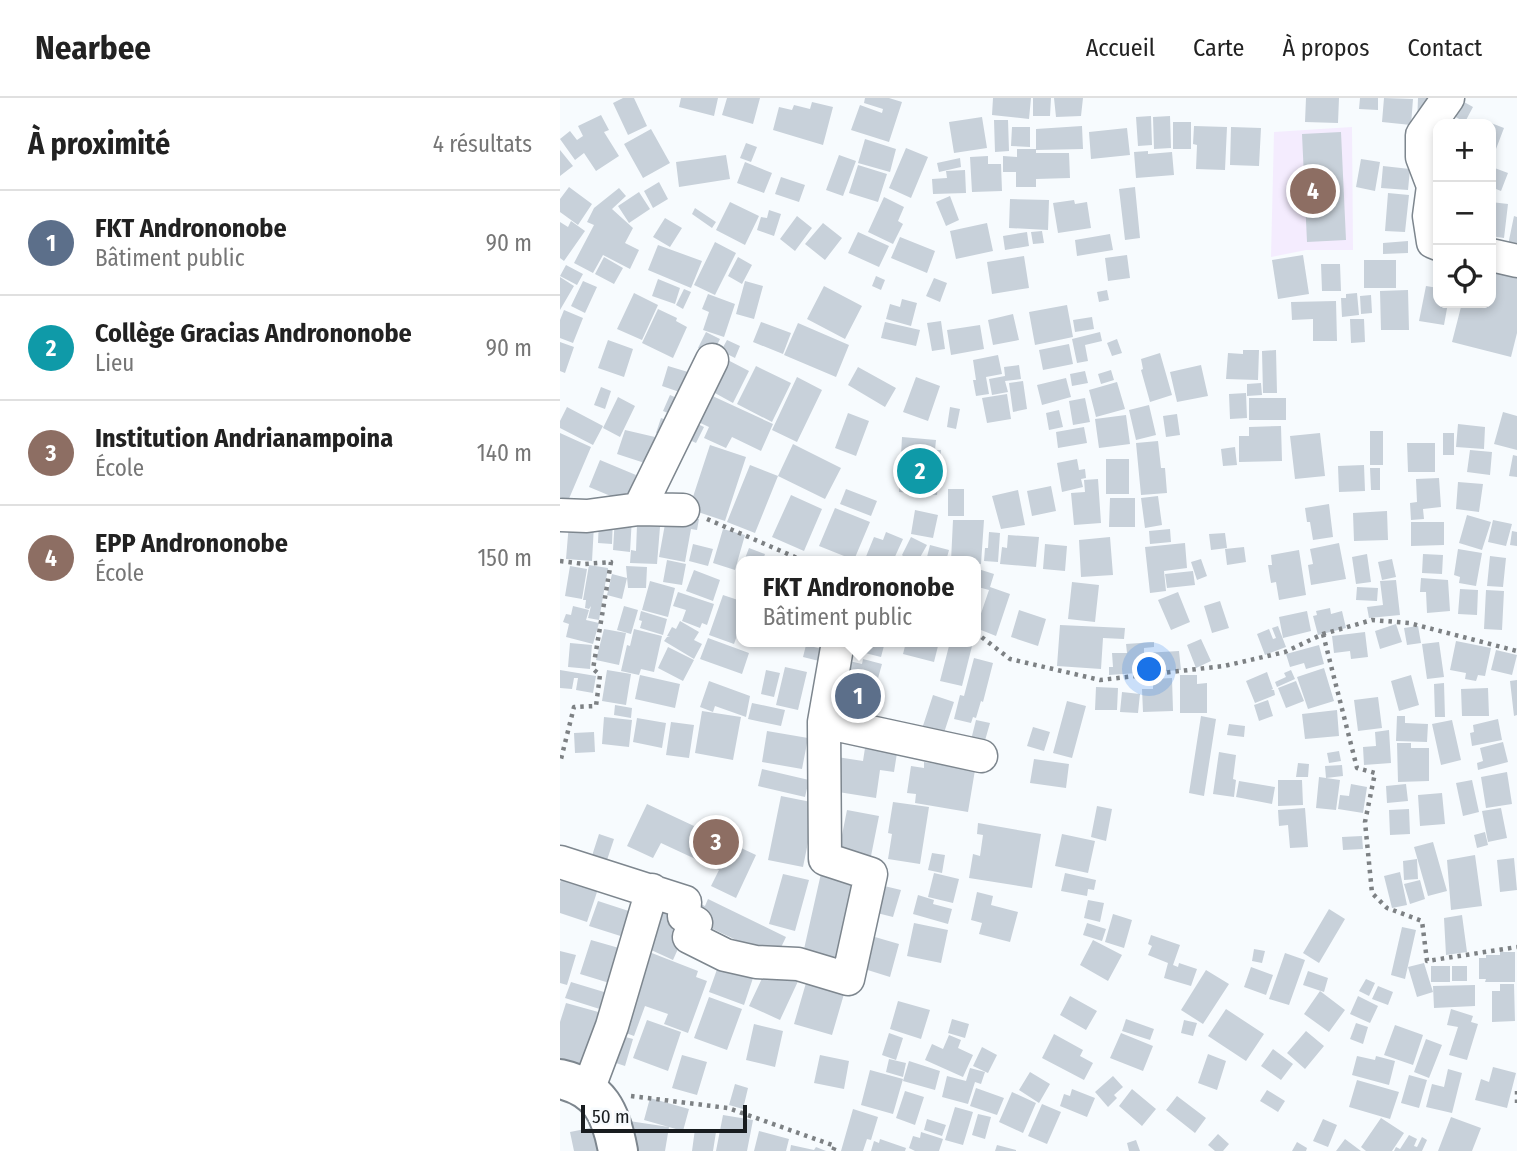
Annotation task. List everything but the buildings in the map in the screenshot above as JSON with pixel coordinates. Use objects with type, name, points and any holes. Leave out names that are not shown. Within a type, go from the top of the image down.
[{"type":"main road","points":[[579,1087],[605,1107],[618,1151]]},
{"type":"street","points":[[1433,242],[1429,216],[1433,186],[1422,157],[1422,135],[1448,98]]},
{"type":"street","points":[[1496,256],[1517,261]]},
{"type":"street","points":[[639,509],[712,360]]},
{"type":"street","points":[[560,514],[587,516],[639,509],[683,510]]},
{"type":"street","points":[[560,862],[685,902],[684,916],[696,923],[688,937],[725,954],[756,962],[798,964],[848,978],[871,874],[825,859],[824,722],[837,647]]},
{"type":"street","points":[[824,722],[981,756]]},
{"type":"street","points":[[579,1087],[612,1026],[652,890]]},
{"type":"path","points":[[683,510],[792,556]]},
{"type":"path","points":[[560,561],[584,564],[611,562],[593,669],[600,675],[596,706],[574,707],[560,763]]},
{"type":"path","points":[[981,637],[1010,659],[1100,680],[1224,666],[1286,652],[1323,634],[1372,620],[1409,622],[1517,651]]},
{"type":"path","points":[[1323,634],[1357,768],[1375,773],[1365,822],[1372,893],[1387,908],[1422,921],[1427,961],[1517,947]]},
{"type":"path","points":[[579,1087],[728,1108],[835,1146],[833,1151]]},
{"type":"path","points":[[1517,1091],[1517,1107]]},
{"type":"shaded area","points":[[1352,127],[1353,250],[1306,250],[1271,257],[1274,132]]},
{"type":"place","name":"EPP Andrononobe","points":[[1313,191]]},
{"type":"place","name":"Collège Gracias Andrononobe","points":[[920,471]]},
{"type":"place","name":"FKT Andrononobe","points":[[858,696]]},
{"type":"place","name":"Institution Andrianampoina","points":[[716,842]]}]
